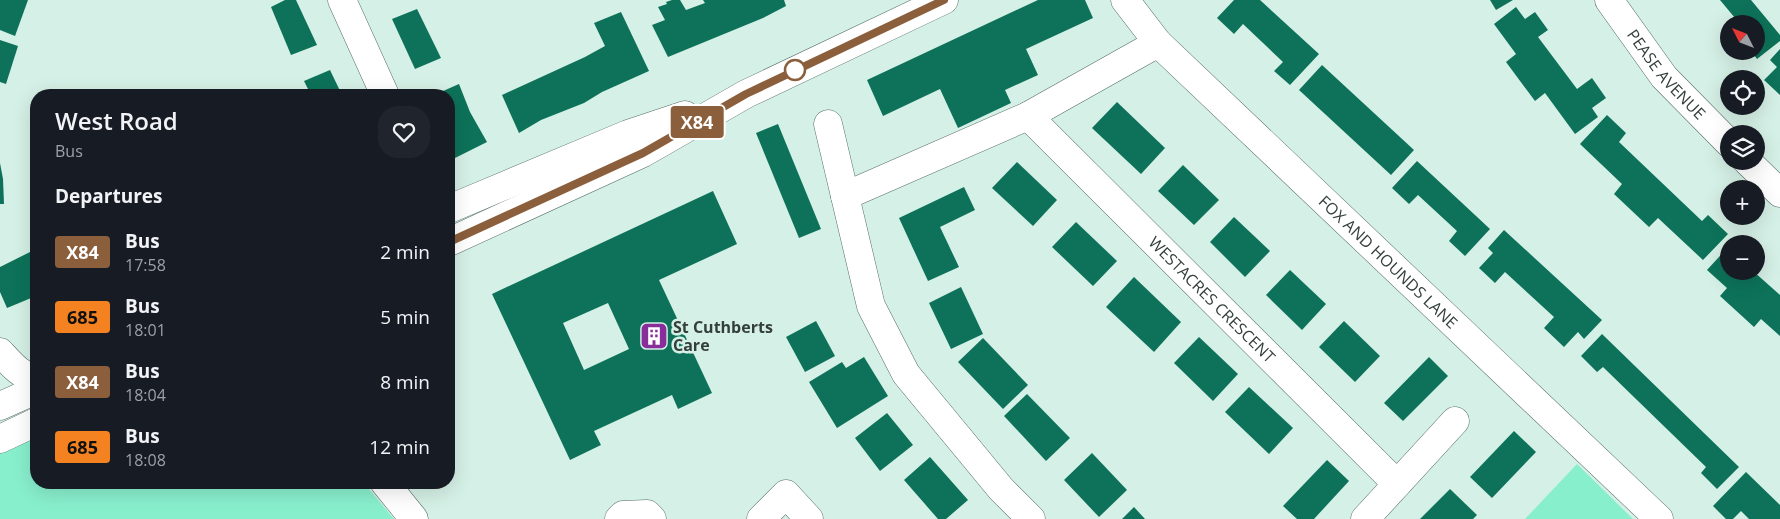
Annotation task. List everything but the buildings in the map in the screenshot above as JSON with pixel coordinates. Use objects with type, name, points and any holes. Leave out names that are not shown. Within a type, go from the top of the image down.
[{"type":"street","points":[[342,0],[382,89]]},
{"type":"street","points":[[455,236],[643,153],[746,94],[944,0]]},
{"type":"street","name":"FOX AND HOUNDS LANE","points":[[1125,0],[1158,43],[1658,519]]},
{"type":"street","name":"PEASE AVENUE","points":[[1609,0],[1664,77],[1720,134]]},
{"type":"street","points":[[845,196],[1028,116],[1158,43]]},
{"type":"street","points":[[455,206],[628,134],[746,94]]},
{"type":"street","name":"WESTACRES CRESCENT","points":[[1028,116],[1397,484]]},
{"type":"street","points":[[828,124],[871,306],[906,374],[1001,489],[1031,519]]},
{"type":"street","points":[[1756,170],[1780,193]]},
{"type":"street","points":[[0,352],[16,369],[30,379]]},
{"type":"street","points":[[0,406],[30,393]]},
{"type":"street","points":[[1364,519],[1455,421]]},
{"type":"street","points":[[0,438],[30,425]]},
{"type":"street","points":[[390,489],[414,519]]},
{"type":"street","points":[[761,519],[786,494],[809,519]]},
{"type":"street","points":[[619,519],[623,515],[647,514],[652,519]]},
{"type":"green space","points":[[30,440],[30,489],[369,489],[394,519],[0,519],[0,453]]},
{"type":"green space","points":[[1577,464],[1633,519],[1525,519]]},
{"type":"bus line","name":"X84","points":[[455,239],[643,153],[746,94],[944,0]]},
{"type":"place","name":"St Cuthberts Care","points":[[654,336]]}]
